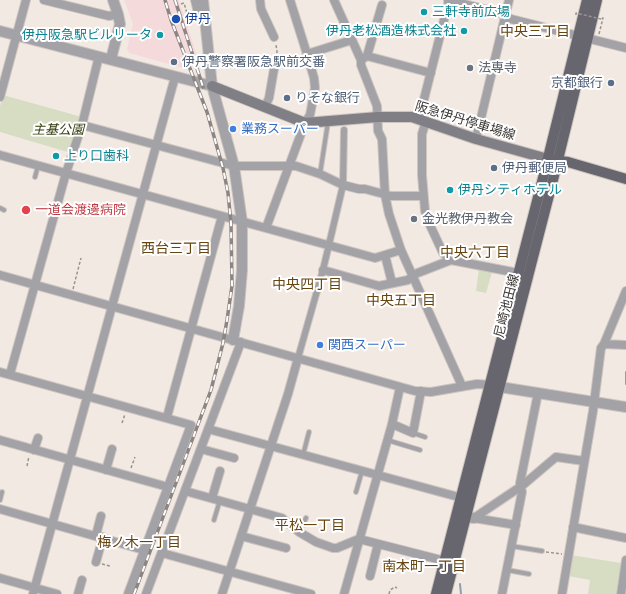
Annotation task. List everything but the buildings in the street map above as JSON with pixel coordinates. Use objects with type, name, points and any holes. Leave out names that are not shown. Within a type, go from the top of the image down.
[{"type":"main road","name":"尼崎池田線","points":[[446,594],[449,562],[495,386],[526,280],[587,0]]},
{"type":"main road","name":"尼崎池田線","points":[[495,386],[518,273],[588,39],[597,0]]},
{"type":"main road","name":"阪急伊丹停車場線","points":[[212,86],[305,123],[378,117],[408,117],[423,120],[476,139],[552,160]]},
{"type":"main road","points":[[552,160],[626,179]]},
{"type":"main road","name":"尼崎池田線","points":[[436,594],[470,517],[466,498]]},
{"type":"street","points":[[1,92],[26,0]]},
{"type":"street","points":[[44,0],[109,16],[118,14]]},
{"type":"street","points":[[111,59],[119,28],[118,14],[113,0]]},
{"type":"street","points":[[195,0],[200,17],[205,24]]},
{"type":"street","points":[[146,594],[201,449],[237,341],[242,270],[242,222],[234,166],[212,86],[205,24],[204,0]]},
{"type":"street","points":[[260,0],[261,8],[274,37]]},
{"type":"street","points":[[266,228],[305,123],[310,115],[315,88],[314,78],[290,0]]},
{"type":"street","points":[[334,0],[352,40],[364,58],[431,73]]},
{"type":"street","points":[[526,280],[518,273],[451,260],[443,253],[425,211],[423,196],[423,120],[431,73],[449,0],[511,19],[626,48]]},
{"type":"street","points":[[476,139],[509,0]]},
{"type":"street","points":[[382,5],[361,65],[377,106],[378,131],[382,139],[385,194],[389,214],[401,250],[462,386]]},
{"type":"street","points":[[0,31],[212,86]]},
{"type":"street","points":[[307,54],[352,40]]},
{"type":"street","points":[[10,374],[66,173],[82,125],[99,56]]},
{"type":"street","points":[[265,107],[269,98],[274,69]]},
{"type":"street","points":[[34,591],[175,77]]},
{"type":"street","points":[[82,125],[234,166],[290,166],[306,169],[343,185],[359,189],[365,188],[391,196],[423,196]]},
{"type":"street","points":[[222,594],[288,394],[323,270],[343,185],[344,130]]},
{"type":"street","points":[[0,155],[375,258],[401,250]]},
{"type":"street","points":[[167,417],[191,328],[194,323],[222,216]]},
{"type":"street","points":[[386,255],[392,283]]},
{"type":"street","points":[[323,270],[378,286],[408,280],[413,276],[451,260]]},
{"type":"street","points":[[0,275],[421,392],[431,392],[477,384],[538,392],[626,407]]},
{"type":"street","points":[[562,594],[594,401],[601,348],[626,291]]},
{"type":"street","points":[[604,344],[626,345]]},
{"type":"street","points":[[0,372],[167,417],[191,425],[128,594]]},
{"type":"street","points":[[344,594],[392,424],[400,387]]},
{"type":"street","points":[[392,424],[413,432],[421,392]]},
{"type":"street","points":[[502,594],[522,492],[520,483],[538,392]]},
{"type":"street","points":[[208,429],[466,498]]},
{"type":"street","points":[[33,449],[38,438]]},
{"type":"street","points":[[0,440],[168,487]]},
{"type":"street","points":[[106,470],[112,449]]},
{"type":"street","points":[[201,449],[234,458]]},
{"type":"street","points":[[470,517],[521,486],[556,457],[584,461]]},
{"type":"street","points":[[216,499],[220,471]]},
{"type":"street","points":[[185,491],[282,518],[299,532],[316,542],[333,548],[337,548],[359,539],[449,562]]},
{"type":"street","points":[[0,509],[144,550]]},
{"type":"street","points":[[96,562],[101,516]]},
{"type":"street","points":[[470,517],[516,525]]},
{"type":"street","points":[[573,527],[626,538]]},
{"type":"street","points":[[241,536],[286,548]]},
{"type":"street","points":[[370,576],[378,544]]},
{"type":"street","points":[[162,553],[229,572],[280,590],[311,594]]},
{"type":"street","points":[[621,594],[624,582],[626,560]]},
{"type":"street","points":[[0,578],[34,591],[57,594]]},
{"type":"street","points":[[78,594],[82,580]]},
{"type":"lane","points":[[320,174],[328,122]]},
{"type":"lane","points":[[35,178],[38,166]]},
{"type":"lane","points":[[303,455],[309,432]]},
{"type":"lane","points":[[413,432],[425,437]]},
{"type":"lane","points":[[387,440],[420,450]]},
{"type":"lane","points":[[356,492],[362,471]]},
{"type":"lane","points":[[0,500],[2,492]]},
{"type":"lane","points":[[214,520],[216,499]]},
{"type":"lane","points":[[299,532],[306,518]]},
{"type":"lane","points":[[511,546],[542,551]]},
{"type":"lane","points":[[507,570],[529,574]]},
{"type":"path","points":[[181,4],[184,3],[188,17],[202,12]]},
{"type":"path","points":[[576,15],[576,13],[601,19],[603,18],[599,35]]},
{"type":"path","points":[[274,37],[278,51],[274,69]]},
{"type":"path","points":[[71,295],[81,258]]},
{"type":"path","points":[[27,466],[33,449]]},
{"type":"path","points":[[129,476],[135,457]]},
{"type":"path","points":[[542,551],[568,555]]},
{"type":"path","points":[[389,594],[390,590],[395,587],[397,588]]},
{"type":"shaded area","name":"伊丹阪急駅ビルリータ","points":[[124,0],[179,0],[199,62],[183,68],[129,53],[127,49],[133,24]]},
{"type":"green space","name":"主基公園","points":[[3,95],[82,117],[71,153],[0,132],[0,106]]},
{"type":"green space","points":[[479,269],[492,272],[486,293],[476,291]]},
{"type":"green space","points":[[571,555],[621,563],[616,594],[588,594],[590,580],[568,576]]},
{"type":"waterway","points":[[626,372],[626,384]]},
{"type":"waterway","points":[[460,584],[461,594]]},
{"type":"railway","points":[[134,594],[211,390],[223,343],[232,286],[231,223],[228,193],[223,168],[207,112],[171,20],[165,0]]},
{"type":"railway","points":[[175,0],[203,87]]},
{"type":"place","name":"三軒寺前広場","points":[[424,12]]},
{"type":"place","name":"伊丹","points":[[176,19]]},
{"type":"place","name":"伊丹老松酒造株式会社","points":[[464,31]]},
{"type":"place","name":"伊丹阪急駅ビルリータ","points":[[160,35]]},
{"type":"place","name":"伊丹警察署阪急駅前交番","points":[[174,62]]},
{"type":"place","name":"法専寺","points":[[470,68]]},
{"type":"place","name":"京都銀行","points":[[611,83]]},
{"type":"place","name":"りそな銀行","points":[[287,98]]},
{"type":"place","name":"業務スーパー","points":[[233,129]]},
{"type":"place","name":"上り口歯科","points":[[56,156]]},
{"type":"place","name":"伊丹郵便局","points":[[494,168]]},
{"type":"place","name":"伊丹シティホテル","points":[[450,190]]},
{"type":"place","name":"一道会渡邊病院","points":[[26,210]]},
{"type":"place","name":"金光教伊丹教会","points":[[414,219]]},
{"type":"place","name":"関西スーパー","points":[[320,345]]},
{"type":"district","name":"中央三丁目","points":[[535,32]]},
{"type":"district","name":"西台三丁目","points":[[176,249]]},
{"type":"district","name":"中央六丁目","points":[[475,253]]},
{"type":"district","name":"中央四丁目","points":[[307,285]]},
{"type":"district","name":"中央五丁目","points":[[401,301]]},
{"type":"district","name":"平松一丁目","points":[[310,526]]},
{"type":"district","name":"梅ノ木一丁目","points":[[139,543]]},
{"type":"district","name":"南本町一丁目","points":[[424,567]]}]
